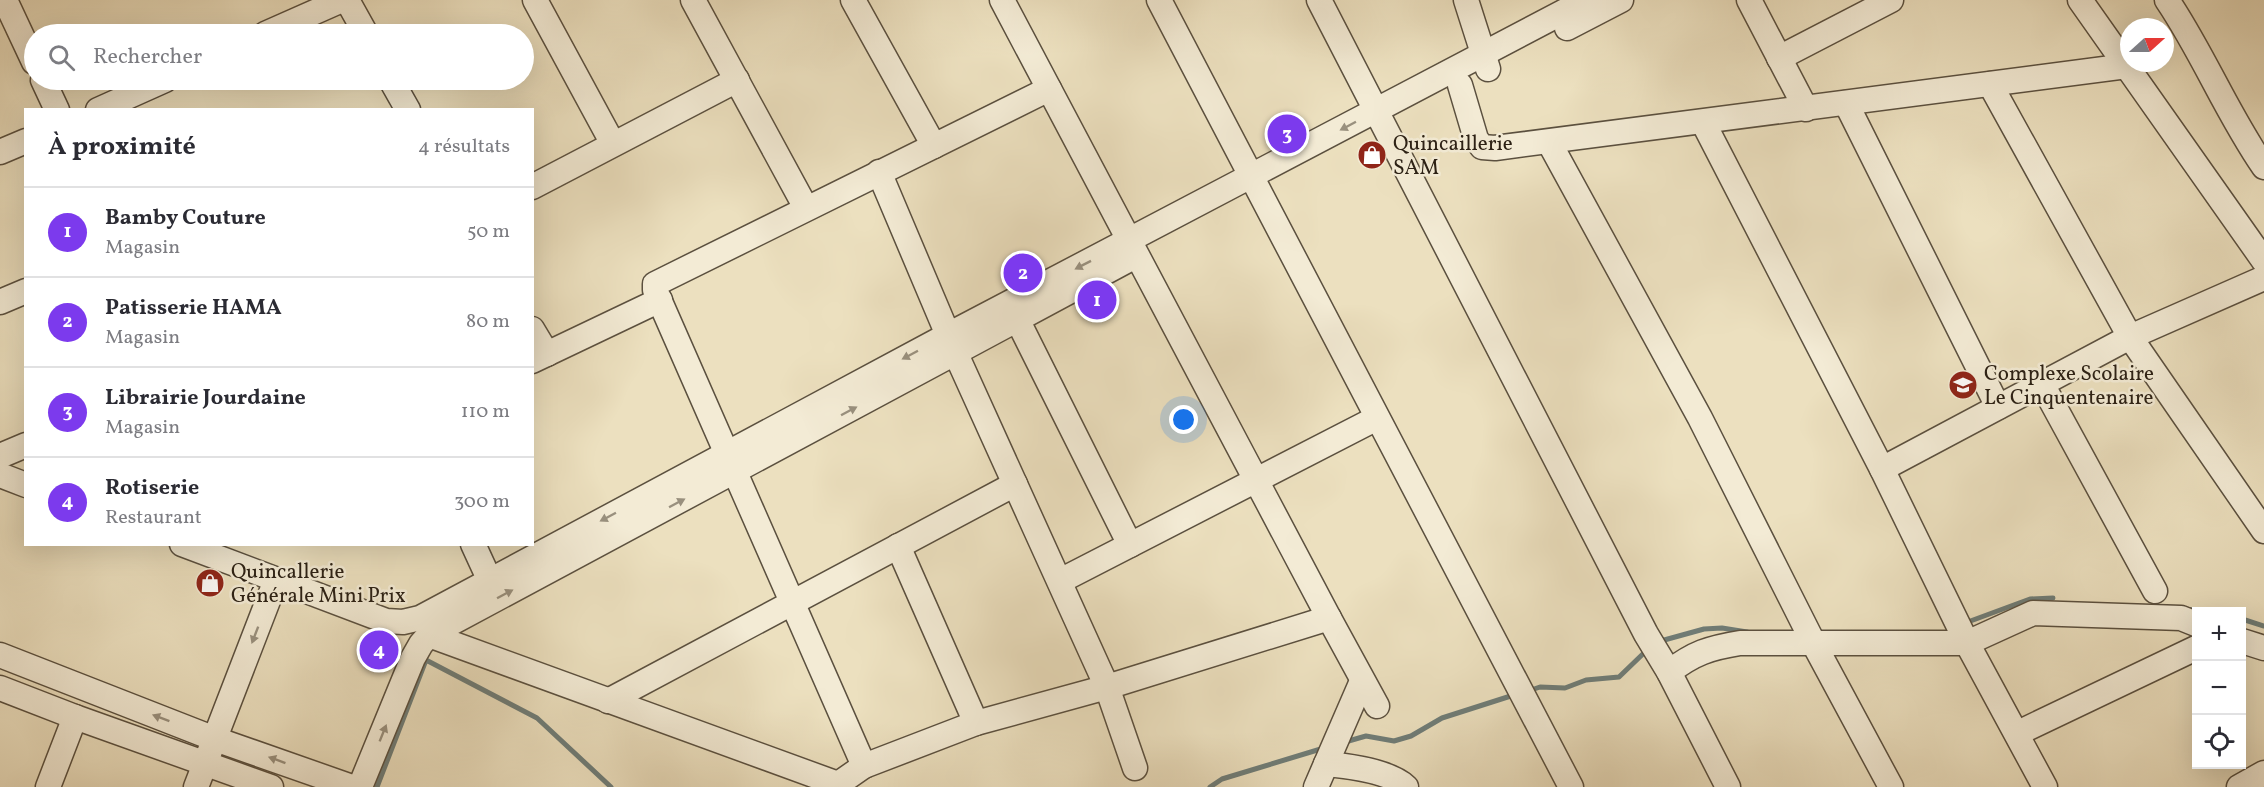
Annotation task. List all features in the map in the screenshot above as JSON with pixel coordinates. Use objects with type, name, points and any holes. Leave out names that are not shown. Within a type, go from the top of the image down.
[{"type":"street","points":[[0,2],[4,0],[24,41]]},
{"type":"street","points":[[288,24],[342,0]]},
{"type":"street","points":[[347,0],[360,24]]},
{"type":"street","points":[[535,0],[613,144]]},
{"type":"street","points":[[693,0],[806,208]]},
{"type":"street","points":[[853,0],[934,146]]},
{"type":"street","points":[[1002,0],[1377,706]]},
{"type":"street","points":[[1158,0],[1571,787]]},
{"type":"street","points":[[1319,0],[1646,634],[1728,787]]},
{"type":"street","points":[[1466,0],[1486,63]]},
{"type":"street","points":[[1380,118],[1460,85],[1486,63],[1586,0]]},
{"type":"street","points":[[360,787],[413,658],[429,635],[730,463],[952,344],[1486,63],[1621,0]]},
{"type":"street","points":[[1749,0],[1806,109]]},
{"type":"street","points":[[1779,58],[1891,0]]},
{"type":"street","points":[[2080,0],[2120,56]]},
{"type":"street","points":[[2167,0],[2182,23],[2246,141],[2264,167]]},
{"type":"street","points":[[1460,85],[1476,139],[1482,147],[1495,148],[2120,67]]},
{"type":"street","points":[[2131,72],[2264,261]]},
{"type":"street","points":[[534,186],[737,80]]},
{"type":"street","points":[[1990,84],[2130,337],[2264,531]]},
{"type":"street","points":[[864,766],[730,463],[655,290],[655,284],[659,280],[1049,89]]},
{"type":"street","points":[[48,90],[56,108]]},
{"type":"street","points":[[102,108],[143,90]]},
{"type":"street","points":[[397,90],[407,108]]},
{"type":"street","points":[[1846,103],[1998,407]]},
{"type":"street","points":[[1703,122],[1882,469],[1967,643],[2018,733],[2045,787]]},
{"type":"street","points":[[0,152],[24,142]]},
{"type":"street","points":[[1549,142],[1700,418],[1814,644],[1891,787]]},
{"type":"street","points":[[879,172],[952,344],[1107,687],[1135,768]]},
{"type":"street","points":[[952,344],[1018,321],[1133,248]]},
{"type":"street","points":[[1882,469],[2130,337],[2264,278]]},
{"type":"street","points":[[0,302],[24,292]]},
{"type":"street","points":[[534,336],[540,358],[660,300]]},
{"type":"street","points":[[1018,321],[1130,545]]},
{"type":"street","points":[[2042,384],[2155,591]]},
{"type":"street","points":[[1060,581],[1377,418]]},
{"type":"street","points":[[0,456],[24,446]]},
{"type":"street","points":[[187,546],[386,621],[403,622],[420,618],[730,463]]},
{"type":"street","points":[[0,475],[24,483]]},
{"type":"street","points":[[608,701],[1016,484]]},
{"type":"street","points":[[474,546],[490,581]]},
{"type":"street","points":[[898,546],[976,723]]},
{"type":"street","points":[[196,787],[276,580]]},
{"type":"street","points":[[1664,664],[1714,647],[1761,642],[1967,643],[2033,613],[2181,618],[2192,622]]},
{"type":"street","points":[[429,635],[838,785],[864,766],[976,723],[1107,687],[1329,618]]},
{"type":"street","points":[[2246,643],[2264,648]]},
{"type":"street","points":[[2018,733],[2192,650]]},
{"type":"street","points":[[0,655],[215,739],[351,787]]},
{"type":"street","points":[[1316,787],[1362,681]]},
{"type":"street","points":[[0,688],[271,787]]},
{"type":"street","points":[[48,787],[75,717]]},
{"type":"street","points":[[1329,757],[1379,774],[1406,787]]},
{"type":"street","points":[[2239,787],[2264,773]]},
{"type":"waterway","points":[[1965,623],[2030,599],[2053,598]]},
{"type":"waterway","points":[[2185,609],[2192,610]]},
{"type":"waterway","points":[[2246,620],[2264,626]]},
{"type":"waterway","points":[[1657,642],[1704,629],[1722,628],[1747,632]]},
{"type":"waterway","points":[[1528,691],[1540,687],[1565,688],[1586,680],[1619,677],[1647,650]]},
{"type":"waterway","points":[[377,787],[426,660],[537,718],[611,787]]},
{"type":"waterway","points":[[1345,742],[1366,736],[1394,741],[1411,736],[1442,718],[1517,694]]},
{"type":"waterway","points":[[1210,787],[1222,779],[1324,748]]},
{"type":"place","name":"Librairie Jourdaine","points":[[1287,134]]},
{"type":"place","name":"Quincaillerie SAM","points":[[1372,155]]},
{"type":"place","name":"Patisserie HAMA","points":[[1023,273]]},
{"type":"place","name":"Bamby Couture","points":[[1097,300]]},
{"type":"place","name":"Complexe Scolaire Le Cinquentenaire","points":[[1963,385]]},
{"type":"place","name":"Quincallerie Générale Mini Prix","points":[[210,583]]},
{"type":"place","name":"Rotiserie","points":[[379,650]]}]
